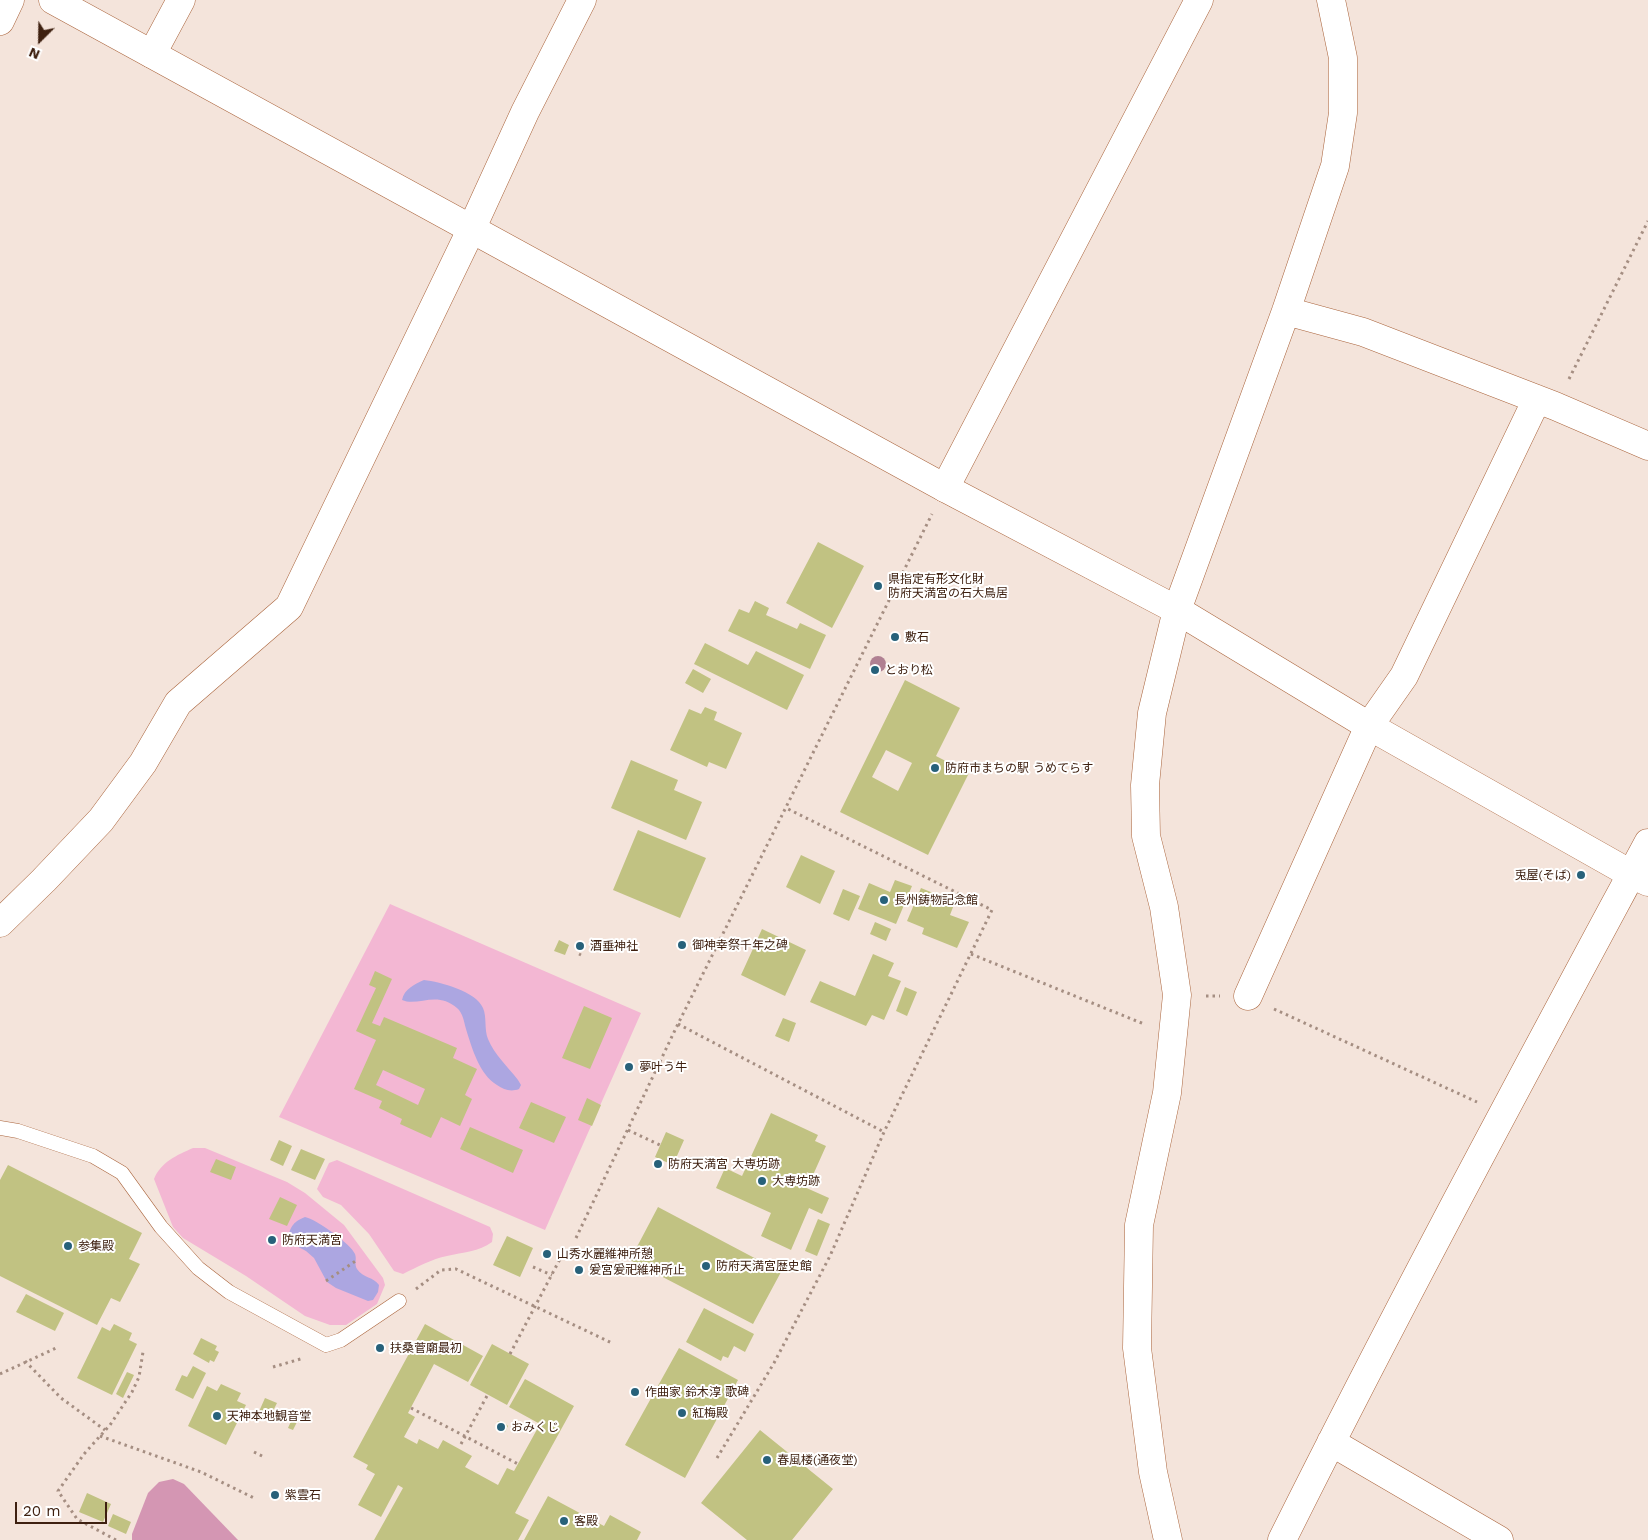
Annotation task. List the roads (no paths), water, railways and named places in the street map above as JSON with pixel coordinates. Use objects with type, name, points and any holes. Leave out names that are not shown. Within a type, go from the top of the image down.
[{"type":"street","points":[[0,21],[10,0]]},
{"type":"street","points":[[53,0],[945,488],[1177,610],[1369,726],[1640,878]]},
{"type":"street","points":[[152,54],[181,0]]},
{"type":"street","points":[[0,923],[101,820],[143,763],[178,703],[289,607],[471,230],[525,112],[582,0]]},
{"type":"street","points":[[945,488],[1199,0]]},
{"type":"street","points":[[1168,1540],[1152,1472],[1136,1348],[1139,1225],[1167,1093],[1177,995],[1164,907],[1146,836],[1145,785],[1152,713],[1177,610],[1286,311],[1335,166],[1343,113],[1343,58],[1331,0]]},
{"type":"street","points":[[1286,311],[1364,332],[1546,403],[1648,446]]},
{"type":"street","points":[[1248,996],[1369,726],[1404,676],[1546,403]]},
{"type":"street","points":[[1282,1540],[1502,1114],[1640,878],[1648,843]]},
{"type":"street","points":[[1331,1442],[1499,1540]]},
{"type":"lane","points":[[0,1128],[18,1131],[93,1156],[122,1173],[161,1227],[198,1268],[229,1292],[326,1344],[340,1340],[400,1302]]},
{"type":"place","name":"県指定有形文化財 防府天満宮の石大鳥居","points":[[878,586]]},
{"type":"place","name":"敷石","points":[[895,637]]},
{"type":"place","name":"とおり松","points":[[875,670]]},
{"type":"place","name":"防府市まちの駅 うめてらす","points":[[935,768]]},
{"type":"place","name":"兎屋(そば)","points":[[1581,875]]},
{"type":"place","name":"長州鋳物記念館","points":[[884,900]]},
{"type":"place","name":"御神幸祭千年之碑","points":[[682,945]]},
{"type":"place","name":"酒垂神社","points":[[580,946]]},
{"type":"place","name":"夢叶う牛","points":[[629,1067]]},
{"type":"place","name":"防府天満宮 大専坊跡","points":[[658,1164]]},
{"type":"place","name":"大専坊跡","points":[[762,1181]]},
{"type":"place","name":"防府天満宮","points":[[272,1240]]},
{"type":"place","name":"参集殿","points":[[68,1246]]},
{"type":"place","name":"山秀水麗維神所憩","points":[[547,1254]]},
{"type":"place","name":"防府天満宮歴史館","points":[[706,1266]]},
{"type":"place","name":"爰宮爰祀維神所止","points":[[579,1270]]},
{"type":"place","name":"扶桑菅廟最初","points":[[380,1348]]},
{"type":"place","name":"作曲家 鈴木淳 歌碑","points":[[635,1392]]},
{"type":"place","name":"紅梅殿","points":[[682,1413]]},
{"type":"place","name":"天神本地観音堂","points":[[217,1416]]},
{"type":"place","name":"おみくじ","points":[[501,1427]]},
{"type":"place","name":"春風楼(通夜堂)","points":[[767,1460]]},
{"type":"place","name":"紫雲石","points":[[275,1495]]},
{"type":"place","name":"客殿","points":[[564,1521]]}]
